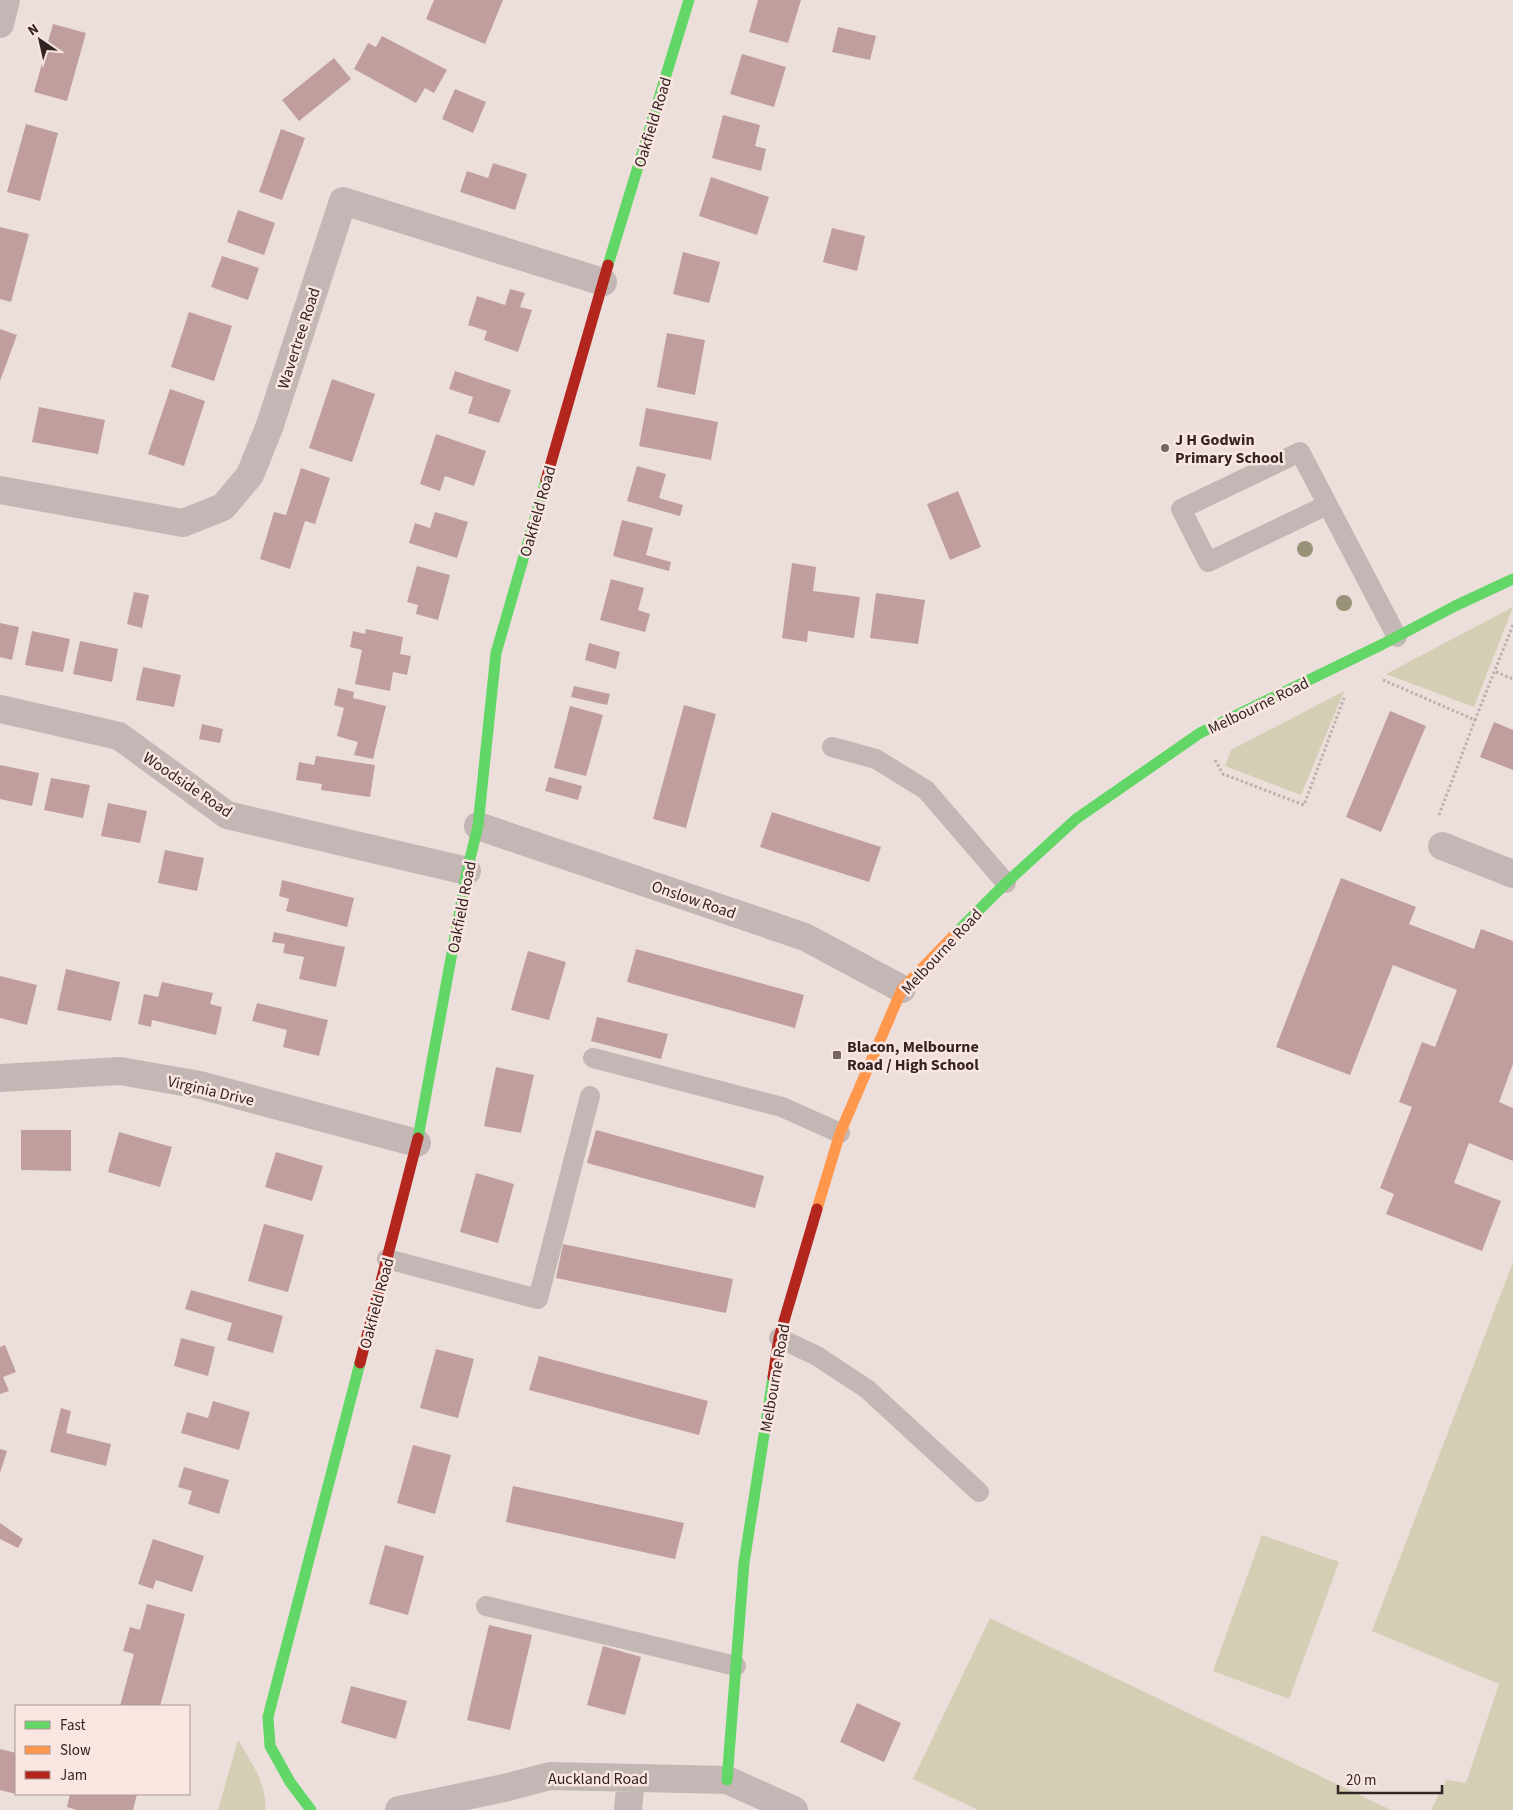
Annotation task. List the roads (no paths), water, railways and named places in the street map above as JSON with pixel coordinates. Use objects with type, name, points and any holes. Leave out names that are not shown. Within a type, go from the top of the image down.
[{"type":"street","points":[[0,24],[6,0]]},
{"type":"street","name":"Oakfield Road","points":[[311,1810],[290,1782],[270,1746],[268,1717],[417,1143],[467,871],[478,826],[496,653],[603,282],[689,0]]},
{"type":"street","name":"Wavertree Road","points":[[0,490],[183,523],[223,507],[250,476],[270,425],[342,201],[603,282]]},
{"type":"street","name":"Melbourne Road","points":[[727,1780],[744,1563],[779,1338],[840,1133],[902,988],[1006,883],[1076,819],[1200,733],[1360,656],[1455,606],[1513,579]]},
{"type":"street","name":"Woodside Road","points":[[0,709],[118,736],[227,815],[467,871]]},
{"type":"street","name":"Onslow Road","points":[[478,826],[805,937],[902,988]]},
{"type":"street","points":[[1442,846],[1513,874]]},
{"type":"street","name":"Virginia Drive","points":[[0,1078],[120,1072],[200,1085],[417,1143]]},
{"type":"street","name":"Auckland Road","points":[[399,1810],[550,1776],[727,1780],[794,1810]]},
{"type":"street","points":[[628,1810],[630,1778]]},
{"type":"lane","points":[[1327,505],[1208,562],[1182,509],[1300,452],[1397,637]]},
{"type":"lane","points":[[832,747],[876,759],[926,790],[1006,883]]},
{"type":"lane","points":[[593,1058],[782,1107],[840,1133]]},
{"type":"lane","points":[[387,1259],[538,1299],[590,1096]]},
{"type":"lane","points":[[779,1338],[817,1356],[867,1389],[979,1492]]},
{"type":"lane","points":[[486,1606],[736,1666]]},
{"type":"place","name":"J H Godwin Primary School","points":[[1165,448]]},
{"type":"place","name":"Blacon, Melbourne Road / High School","points":[[837,1055]]}]
